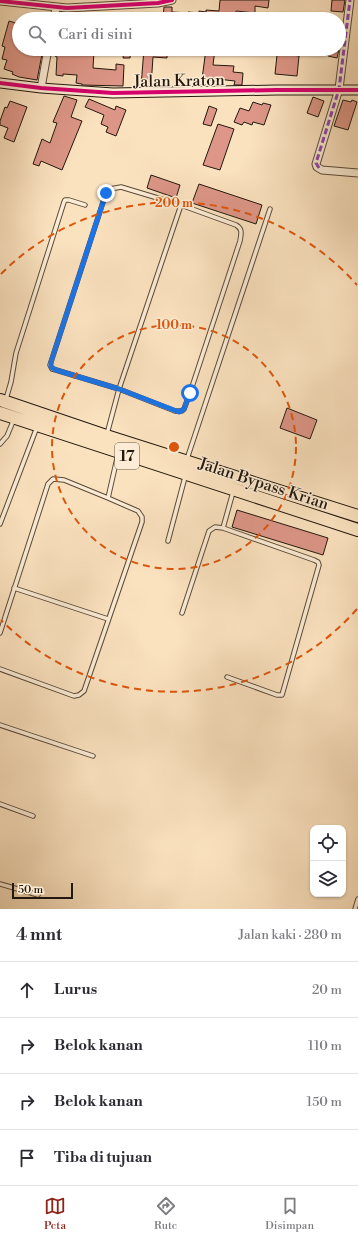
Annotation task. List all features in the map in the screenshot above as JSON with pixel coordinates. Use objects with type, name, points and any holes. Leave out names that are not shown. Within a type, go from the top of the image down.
[{"type":"highway","name":"Jalan Bypass Krian","points":[[3,401],[106,436],[187,460],[358,516]]},
{"type":"highway","name":"Jalan Bypass Krian","points":[[0,413],[118,453],[358,530]]},
{"type":"street","points":[[0,1],[56,8],[120,6],[145,1],[158,3],[172,0]]},
{"type":"street","points":[[346,30],[350,0]]},
{"type":"street","points":[[55,12],[56,8]]},
{"type":"street","points":[[41,88],[47,56]]},
{"type":"street","points":[[342,56],[338,89],[316,164],[317,167],[322,170],[358,173]]},
{"type":"street","name":"Jalan Kraton","points":[[0,83],[41,88],[135,93],[338,89],[358,90]]},
{"type":"lane","points":[[121,187],[181,204],[236,225],[240,228],[241,233],[240,241],[184,409],[179,412],[119,389],[52,369],[50,365],[106,193],[110,189],[121,187]]},
{"type":"lane","points":[[3,401],[11,382],[16,354],[64,202],[65,200],[69,200],[85,205]]},
{"type":"lane","points":[[106,436],[119,389],[181,204]]},
{"type":"lane","points":[[187,460],[270,209]]},
{"type":"lane","points":[[0,444],[7,436],[14,418]]},
{"type":"lane","points":[[0,524],[38,426]]},
{"type":"lane","points":[[108,498],[118,453]]},
{"type":"lane","points":[[168,541],[186,474]]},
{"type":"lane","points":[[0,633],[44,494],[48,484],[51,481],[57,479],[64,480],[138,511],[142,517],[142,522],[84,691],[79,695],[74,696],[0,669]]},
{"type":"lane","points":[[223,528],[233,489]]},
{"type":"lane","points":[[182,613],[209,531],[215,527],[223,528],[318,562],[319,565],[282,695],[277,695],[227,677]]},
{"type":"lane","points":[[14,588],[108,619]]},
{"type":"lane","points":[[0,724],[93,756]]},
{"type":"lane","points":[[0,804],[33,816]]},
{"type":"lane","points":[[0,884],[38,895]]},
{"type":"lane","points":[[355,909],[358,899]]},
{"type":"building","points":[[220,0],[269,0],[268,8],[255,6],[255,12],[206,12],[206,10],[219,11]]},
{"type":"building","points":[[332,0],[345,0],[343,12],[331,11]]},
{"type":"building","points":[[164,7],[172,7],[172,12],[164,12]]},
{"type":"building","points":[[9,21],[12,22],[12,56],[42,56],[37,80],[19,77],[12,74],[13,72],[4,69],[7,60],[2,59],[5,47],[2,46]]},
{"type":"building","points":[[55,56],[94,56],[93,68],[116,70],[116,64],[124,65],[123,86],[82,85],[76,83],[77,75],[56,75],[57,57]]},
{"type":"building","points":[[123,56],[130,56],[130,58],[123,58]]},
{"type":"building","points":[[143,56],[167,56],[167,58],[153,57],[151,86],[141,86]]},
{"type":"building","points":[[205,56],[214,56],[213,65],[234,66],[233,72],[243,73],[242,85],[234,85],[235,81],[202,79]]},
{"type":"building","points":[[277,56],[299,56],[297,76],[275,74]]},
{"type":"building","points":[[64,96],[77,100],[71,117],[82,121],[62,170],[41,161],[39,166],[33,164],[42,139],[50,143],[57,123],[53,122]]},
{"type":"building","points":[[313,97],[324,101],[318,117],[307,113]]},
{"type":"building","points":[[89,99],[115,110],[116,106],[126,110],[116,136],[106,132],[108,127],[101,124],[104,115],[85,107]]},
{"type":"building","points":[[343,100],[351,102],[352,100],[357,102],[348,130],[334,126]]},
{"type":"building","points":[[10,101],[27,107],[14,142],[4,138],[8,128],[0,125],[5,107],[7,108]]},
{"type":"building","points":[[253,102],[262,105],[263,103],[271,105],[264,125],[253,122],[252,125],[244,122],[242,125],[234,122],[240,108],[249,111]]},
{"type":"building","points":[[209,106],[217,109],[211,126],[203,124]]},
{"type":"building","points":[[218,124],[234,129],[220,170],[203,165]]},
{"type":"building","points":[[151,175],[180,185],[176,198],[147,188]]},
{"type":"building","points":[[199,184],[262,205],[256,224],[192,203]]},
{"type":"building","points":[[287,408],[317,420],[310,439],[280,428]]},
{"type":"building","points":[[237,510],[328,538],[323,555],[232,527]]},
{"type":"marked path","points":[[346,32],[350,0]]},
{"type":"marked path","points":[[319,168],[316,163],[339,89],[343,56]]},
{"type":"cycle path","points":[[0,1],[67,8],[158,3],[172,0]]},
{"type":"cycle path","points":[[0,83],[41,88],[113,93],[358,90]]},
{"type":"route","points":[[106,193],[50,365],[52,369],[119,389],[179,412],[184,409],[190,393]]}]
